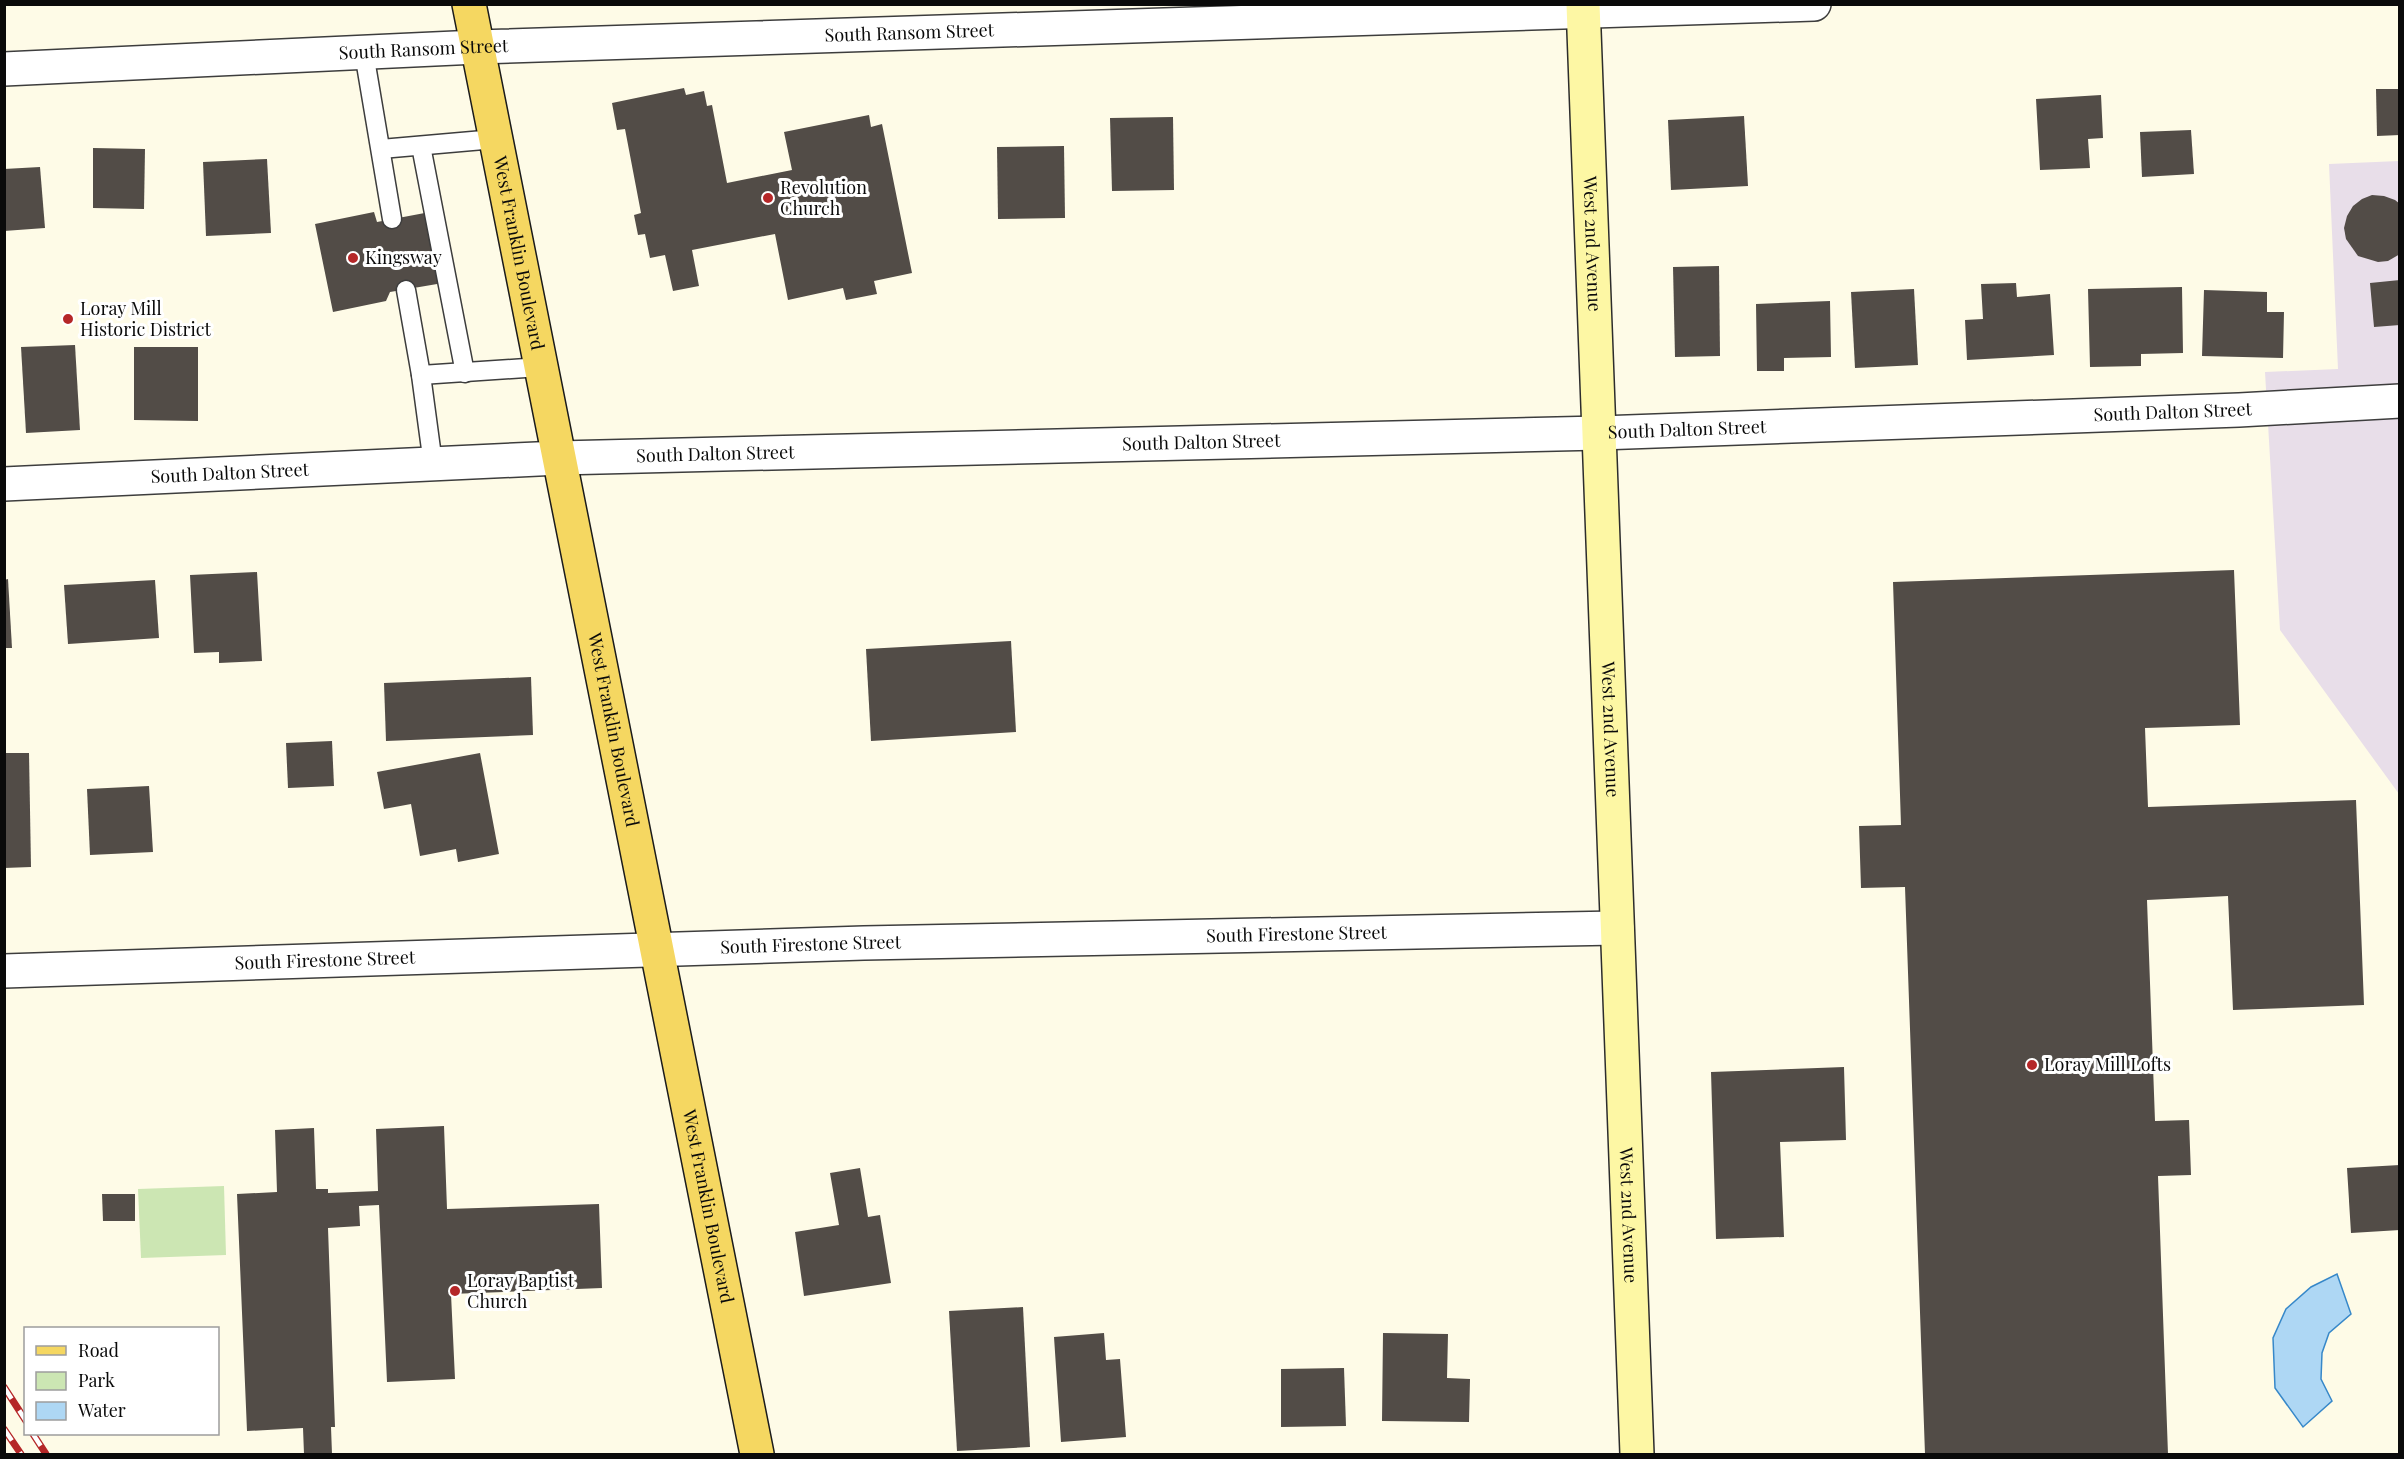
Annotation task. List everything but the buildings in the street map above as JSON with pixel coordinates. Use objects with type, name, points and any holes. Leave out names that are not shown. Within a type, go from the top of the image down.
[{"type":"main road","name":"West Franklin Boulevard","points":[[469,4],[658,949],[756,1455]]},
{"type":"street","name":"South Ransom Street","points":[[4,69],[477,47],[1584,8],[1814,4]]},
{"type":"street","name":"West 2nd Avenue","points":[[1584,8],[1637,1455]]},
{"type":"street","name":"South Dalton Street","points":[[4,484],[559,458],[1600,433],[2239,410],[2400,401]]},
{"type":"street","name":"South Firestone Street","points":[[4,971],[658,949],[1163,936],[1617,928]]},
{"type":"lane","points":[[364,53],[392,219]]},
{"type":"lane","points":[[381,149],[495,139]]},
{"type":"lane","points":[[421,146],[465,373]]},
{"type":"lane","points":[[406,290],[433,464]]},
{"type":"lane","points":[[421,375],[540,368]]},
{"type":"shaded area","points":[[2399,161],[2399,794],[2280,630],[2265,372],[2338,369],[2329,164]]},
{"type":"green space","points":[[224,1186],[226,1255],[141,1258],[138,1189]]},
{"type":"water","points":[[2337,1274],[2351,1314],[2329,1333],[2322,1353],[2321,1379],[2332,1401],[2303,1427],[2275,1388],[2273,1338],[2286,1309],[2311,1287]]},
{"type":"railway","points":[[4,1387],[24,1418]]},
{"type":"railway","points":[[4,1429],[21,1454]]},
{"type":"railway","points":[[34,1435],[46,1454]]},
{"type":"place","name":"Revolution Church","points":[[768,198]]},
{"type":"place","name":"Kingsway","points":[[353,258]]},
{"type":"place","name":"Loray Mill Historic District","points":[[68,319]]},
{"type":"place","name":"Loray Mill Lofts","points":[[2032,1065]]},
{"type":"place","name":"Loray Baptist Church","points":[[455,1291]]}]
